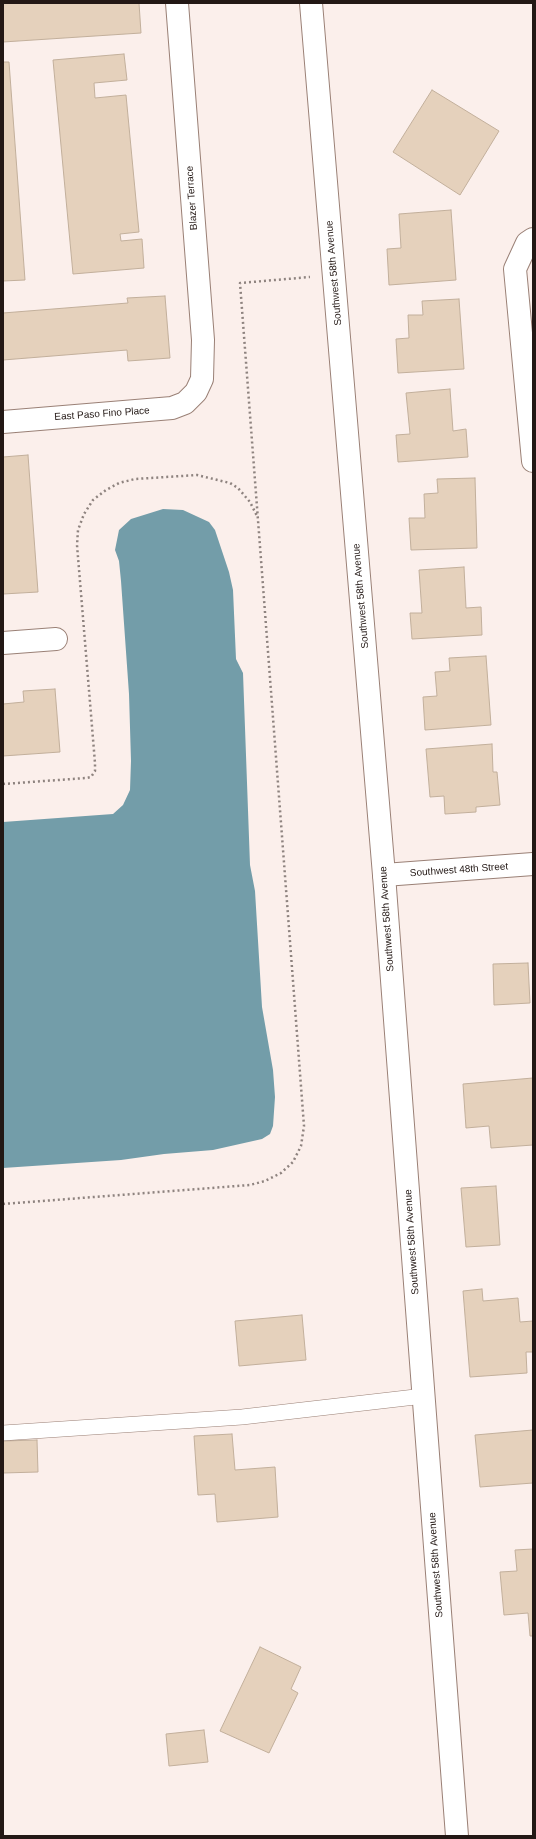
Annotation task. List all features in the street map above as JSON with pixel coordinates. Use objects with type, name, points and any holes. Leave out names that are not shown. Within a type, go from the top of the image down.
[{"type":"street","name":"Blazer Terrace","points":[[177,3],[203,340],[202,379],[196,392]]},
{"type":"street","name":"Southwest 58th Avenue","points":[[311,3],[384,875],[457,1836]]},
{"type":"street","points":[[530,241],[515,269],[533,461]]},
{"type":"street","name":"East Paso Fino Place","points":[[3,422],[172,408],[185,402],[196,392]]},
{"type":"street","points":[[3,644],[56,639]]},
{"type":"street","name":"Southwest 48th Street","points":[[384,875],[533,864]]},
{"type":"lane","points":[[3,1433],[242,1416],[424,1396]]},
{"type":"path","points":[[3,1204],[250,1185],[265,1181],[281,1173],[293,1162],[301,1146],[304,1126],[240,283],[315,276]]},
{"type":"path","points":[[3,784],[86,778],[91,776],[95,771],[77,545],[78,530],[84,514],[93,500],[106,490],[119,483],[135,479],[197,475],[222,481],[238,488],[250,502],[258,518]]},
{"type":"water","points":[[163,509],[183,510],[209,522],[215,530],[229,572],[233,590],[236,659],[243,673],[250,865],[255,891],[262,1007],[273,1070],[275,1097],[273,1126],[270,1134],[262,1139],[213,1150],[164,1154],[121,1160],[3,1168],[3,822],[113,814],[123,805],[130,790],[131,761],[129,694],[121,581],[119,561],[115,550],[119,530],[131,519]]},
{"type":"building","points":[[3,3],[139,3],[141,33],[3,42]]},
{"type":"building","points":[[124,54],[127,80],[94,83],[95,98],[126,95],[139,232],[120,234],[121,241],[142,239],[144,268],[73,274],[53,60]]},
{"type":"building","points":[[3,62],[9,62],[25,280],[3,281]]},
{"type":"building","points":[[432,90],[499,131],[460,195],[393,152]]},
{"type":"building","points":[[451,210],[456,280],[389,285],[387,249],[401,248],[399,214]]},
{"type":"building","points":[[165,296],[170,358],[128,361],[127,350],[3,360],[3,313],[128,303],[127,298]]},
{"type":"building","points":[[459,299],[464,369],[398,373],[396,339],[409,338],[408,315],[423,315],[422,301]]},
{"type":"building","points":[[450,389],[453,431],[466,429],[468,457],[398,462],[396,435],[410,434],[406,393]]},
{"type":"building","points":[[28,455],[38,592],[3,594],[3,457]]},
{"type":"building","points":[[475,478],[477,548],[411,550],[409,518],[425,518],[424,494],[438,493],[437,479]]},
{"type":"building","points":[[464,567],[466,608],[481,607],[482,635],[412,639],[410,613],[422,613],[419,570]]},
{"type":"building","points":[[486,656],[491,725],[425,730],[423,697],[437,696],[435,672],[450,671],[449,658]]},
{"type":"building","points":[[55,689],[60,752],[3,756],[3,704],[24,702],[23,691]]},
{"type":"building","points":[[492,744],[493,772],[497,772],[500,805],[476,807],[476,812],[445,814],[444,796],[430,797],[426,749]]},
{"type":"building","points":[[528,963],[530,1003],[494,1005],[493,964]]},
{"type":"building","points":[[533,1078],[533,1145],[491,1148],[489,1126],[466,1128],[463,1084]]},
{"type":"building","points":[[496,1186],[500,1245],[466,1247],[461,1188]]},
{"type":"building","points":[[482,1289],[483,1301],[518,1298],[520,1322],[533,1321],[533,1352],[526,1352],[527,1373],[470,1377],[463,1291]]},
{"type":"building","points":[[302,1315],[306,1360],[239,1366],[235,1321]]},
{"type":"building","points":[[533,1430],[533,1483],[480,1487],[475,1435]]},
{"type":"building","points":[[232,1434],[235,1470],[275,1467],[278,1517],[217,1522],[215,1494],[198,1495],[194,1436]]},
{"type":"building","points":[[37,1440],[38,1472],[3,1473],[3,1441]]},
{"type":"building","points":[[533,1549],[533,1636],[530,1636],[528,1613],[504,1615],[500,1572],[517,1571],[515,1550]]},
{"type":"building","points":[[260,1647],[301,1667],[291,1689],[298,1693],[269,1753],[220,1731]]},
{"type":"building","points":[[204,1730],[208,1762],[169,1766],[166,1734]]}]
